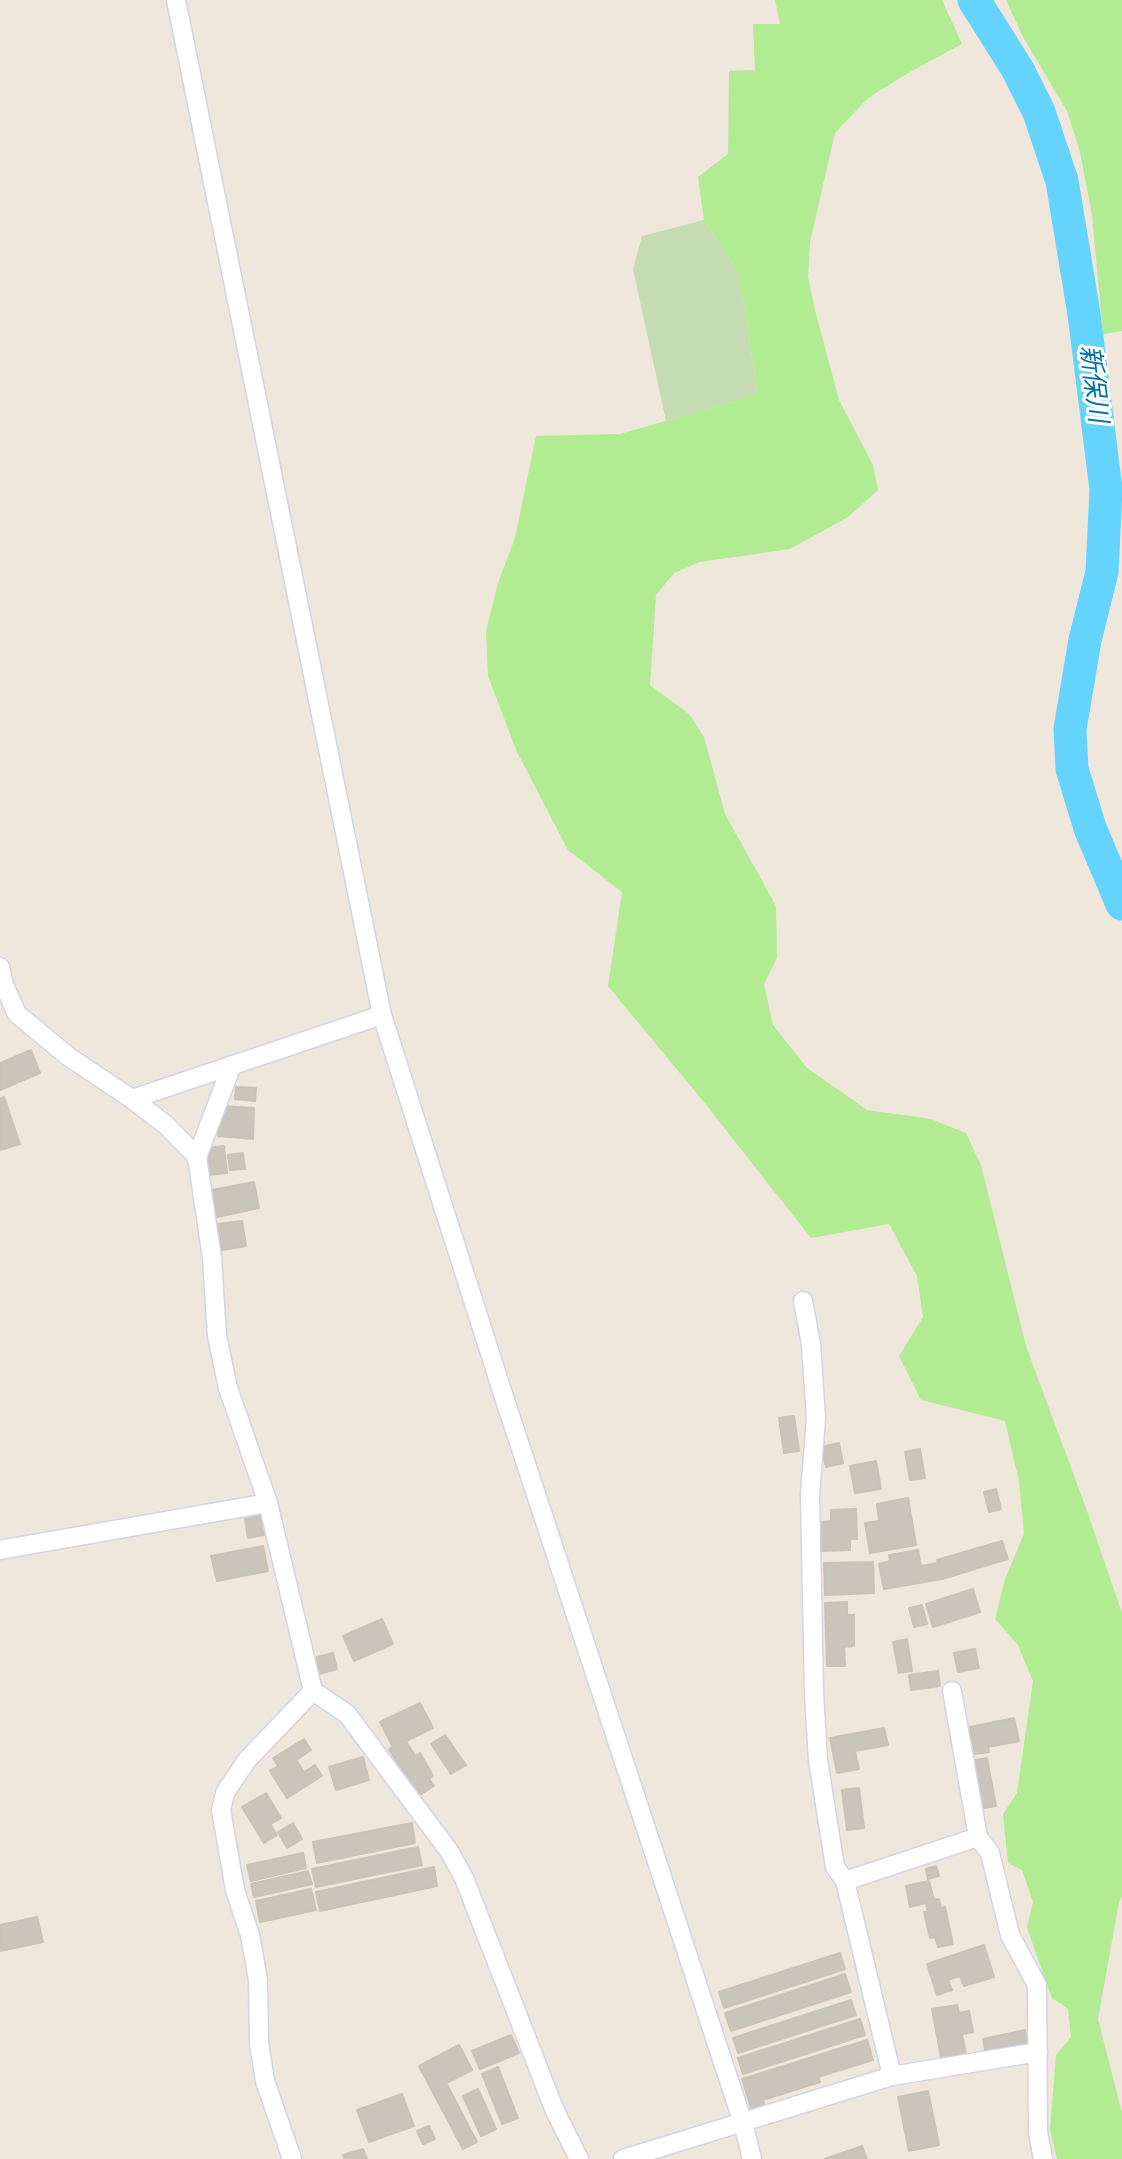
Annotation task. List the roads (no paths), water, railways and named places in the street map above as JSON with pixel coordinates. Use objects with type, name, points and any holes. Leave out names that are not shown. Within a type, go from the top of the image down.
[{"type":"street","points":[[176,0],[382,1015],[743,2123],[752,2159]]},
{"type":"street","points":[[0,967],[4,985],[17,1014],[69,1058],[166,1125],[197,1157]]},
{"type":"street","points":[[132,1099],[382,1015]]},
{"type":"street","points":[[232,1065],[197,1157],[212,1258],[216,1336],[228,1388],[268,1503],[313,1691],[346,1714],[449,1851],[464,1878],[555,2111],[579,2159]]},
{"type":"street","points":[[803,1301],[811,1344],[816,1418],[810,1495],[818,1760],[835,1867],[845,1881],[892,2076]]},
{"type":"street","points":[[0,1550],[268,1503]]},
{"type":"street","points":[[292,2159],[265,2081],[259,2043],[258,1980],[250,1934],[235,1890],[221,1810],[225,1793],[247,1760],[313,1691]]},
{"type":"street","points":[[952,1691],[978,1837],[990,1853],[1010,1935],[1037,1985],[1038,2132],[1043,2159]]},
{"type":"street","points":[[845,1881],[978,1837]]},
{"type":"street","points":[[623,2159],[892,2076],[1038,2053]]},
{"type":"waterway","name":"新保川","points":[[974,0],[1018,70],[1039,112],[1062,181],[1084,314],[1106,489],[1102,572],[1085,640],[1070,729],[1072,769],[1090,828],[1122,904]]}]
